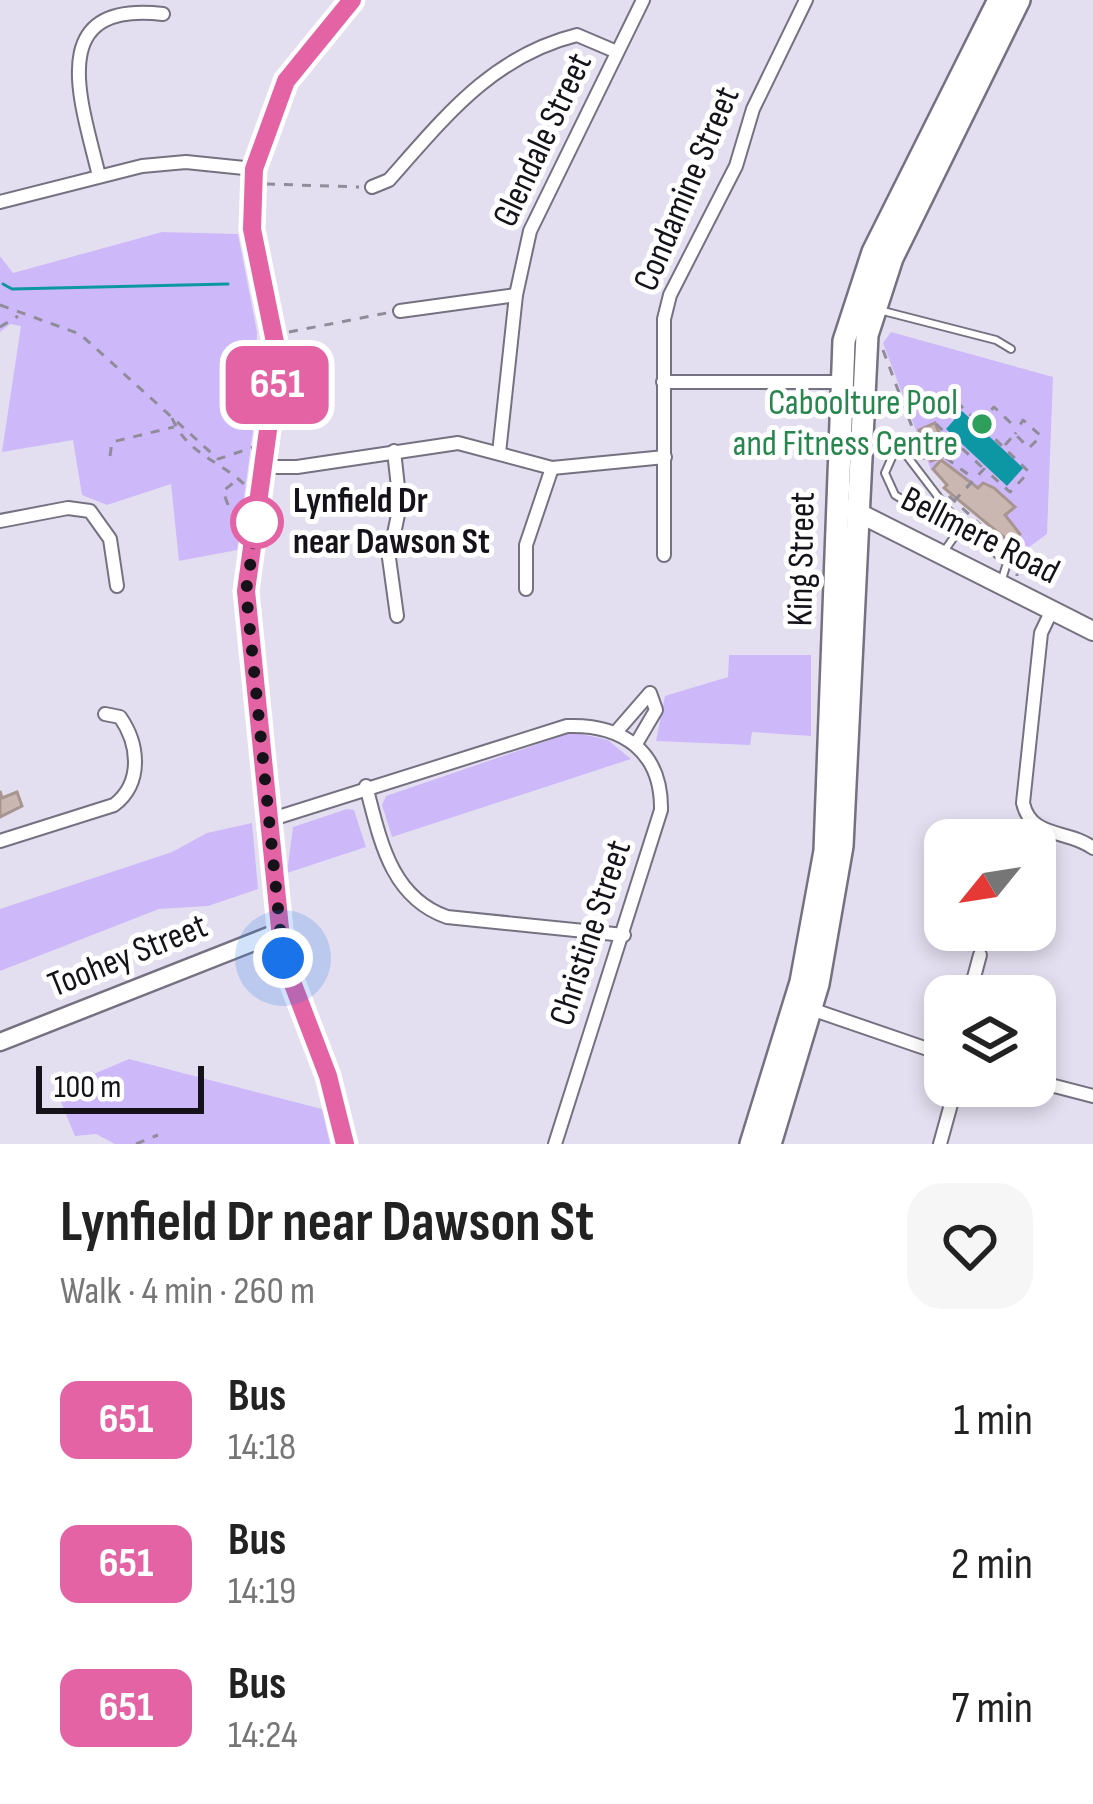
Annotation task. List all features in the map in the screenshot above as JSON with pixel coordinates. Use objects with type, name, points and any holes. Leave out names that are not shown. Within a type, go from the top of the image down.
[{"type":"main road","name":"King Street","points":[[751,1144],[801,982],[823,868],[846,506],[874,308],[923,175],[998,0]]},
{"type":"main road","name":"King Street","points":[[770,1144],[812,1009],[832,916],[847,803],[846,506],[839,382],[858,289],[1019,0]]},
{"type":"main road","name":"Bellmere Road","points":[[846,506],[943,554],[1009,580],[1093,631]]},
{"type":"street","points":[[345,1144],[328,1076],[283,958],[246,591],[276,400],[276,334],[254,248],[259,176],[286,81],[352,0]]},
{"type":"street","name":"Glendale Street","points":[[499,453],[516,295],[530,232],[643,0]]},
{"type":"street","name":"Condamine Street","points":[[664,555],[662,339],[670,295],[736,166],[752,109],[806,0]]},
{"type":"street","points":[[99,176],[78,85],[77,54],[93,28],[113,14],[164,14]]},
{"type":"street","points":[[372,188],[388,180],[472,87],[500,68],[577,35],[617,52]]},
{"type":"street","points":[[0,202],[164,163],[259,176]]},
{"type":"street","points":[[400,311],[516,295]]},
{"type":"street","points":[[664,382],[839,382]]},
{"type":"street","points":[[266,467],[458,442],[552,468],[665,458]]},
{"type":"street","points":[[394,451],[400,505],[389,558],[397,616]]},
{"type":"street","points":[[526,589],[529,529],[552,468]]},
{"type":"street","points":[[0,521],[68,508],[91,511],[110,539],[117,586]]},
{"type":"street","points":[[1052,610],[1040,633],[1023,803],[1032,823],[1044,832],[1078,837],[1093,848]]},
{"type":"street","points":[[269,820],[567,726],[617,731],[650,693],[656,710],[635,744]]},
{"type":"street","points":[[0,841],[114,805],[127,795],[134,784],[131,734],[120,717],[105,714]]},
{"type":"street","name":"Christine Street","points":[[555,1144],[661,810],[661,789],[651,763],[617,731]]},
{"type":"street","points":[[366,786],[384,854],[405,890],[426,910],[448,917],[624,935]]},
{"type":"street","name":"Toohey Street","points":[[0,1042],[279,932]]},
{"type":"street","points":[[975,975],[980,955]]},
{"type":"street","points":[[812,1009],[924,1048]]},
{"type":"street","points":[[1056,1086],[1093,1096]]},
{"type":"street","points":[[940,1144],[950,1107]]},
{"type":"lane","points":[[874,308],[995,340],[1011,349]]},
{"type":"lane","points":[[949,511],[931,517],[895,495],[885,473],[893,454],[904,452],[914,459],[949,511],[1007,562],[1009,580]]},
{"type":"lane","points":[[943,554],[963,524]]},
{"type":"path","points":[[259,176],[372,188]]},
{"type":"path","points":[[0,305],[80,334],[250,489]]},
{"type":"path","points":[[276,334],[400,311]]},
{"type":"path","points":[[0,327],[20,316]]},
{"type":"path","points":[[880,343],[932,480]]},
{"type":"path","points":[[875,374],[892,374]]},
{"type":"path","points":[[958,403],[1004,446],[1028,474],[1010,492],[938,425],[958,403]]},
{"type":"path","points":[[980,423],[994,407],[1016,431],[1004,446]]},
{"type":"path","points":[[172,416],[196,454],[218,459],[269,445]]},
{"type":"path","points":[[110,456],[112,442],[176,426]]},
{"type":"path","points":[[873,435],[896,436],[922,453]]},
{"type":"path","points":[[946,458],[974,479]]},
{"type":"path","points":[[954,501],[984,470]]},
{"type":"path","points":[[228,505],[223,491],[239,479]]},
{"type":"path","points":[[943,490],[1018,559],[1009,580]]},
{"type":"path","points":[[136,1144],[158,1135]]},
{"type":"shaded area","points":[[162,232],[238,234],[257,332],[254,423],[237,550],[179,561],[171,484],[107,505],[82,495],[73,440],[2,452],[21,326],[10,324],[0,332],[0,256],[13,273]]},
{"type":"shaded area","name":"Caboolture Pool and Fitness Centre","points":[[891,332],[1053,377],[1047,534],[1021,553],[931,470],[883,343]]},
{"type":"shaded area","points":[[729,655],[811,655],[811,736],[752,732],[750,745],[656,741],[665,696],[728,677]]},
{"type":"shaded area","points":[[573,732],[608,740],[631,759],[392,837],[382,805],[386,796]]},
{"type":"shaded area","points":[[354,810],[366,847],[287,873],[293,827]]},
{"type":"shaded area","points":[[252,823],[258,889],[208,906],[159,909],[0,971],[0,909],[172,852],[207,833]]},
{"type":"shaded area","points":[[129,1059],[322,1109],[330,1144],[115,1144],[96,1134],[75,1136],[56,1090]]},
{"type":"water","points":[[962,411],[1023,468],[1007,486],[946,429]]},
{"type":"building","points":[[935,423],[948,455],[931,461],[919,430]]},
{"type":"building","points":[[941,460],[978,488],[983,483],[994,488],[1015,507],[1005,515],[1020,534],[1012,544],[944,488],[947,485],[933,469]]},
{"type":"building","points":[[0,791],[2,798],[17,792],[22,806],[0,817]]},
{"type":"waterway","points":[[3,284],[12,289],[228,284]]},
{"type":"bus line","name":"651","points":[[345,1144],[328,1076],[283,958],[246,591],[276,400],[278,357],[252,229],[254,169],[286,81],[352,0]]},
{"type":"place","name":"Caboolture Pool and Fitness Centre","points":[[982,424]]},
{"type":"place","name":"Lynfield Dr near Dawson St","points":[[257,522]]},
{"type":"route","points":[[257,522],[246,591],[283,958]]}]
